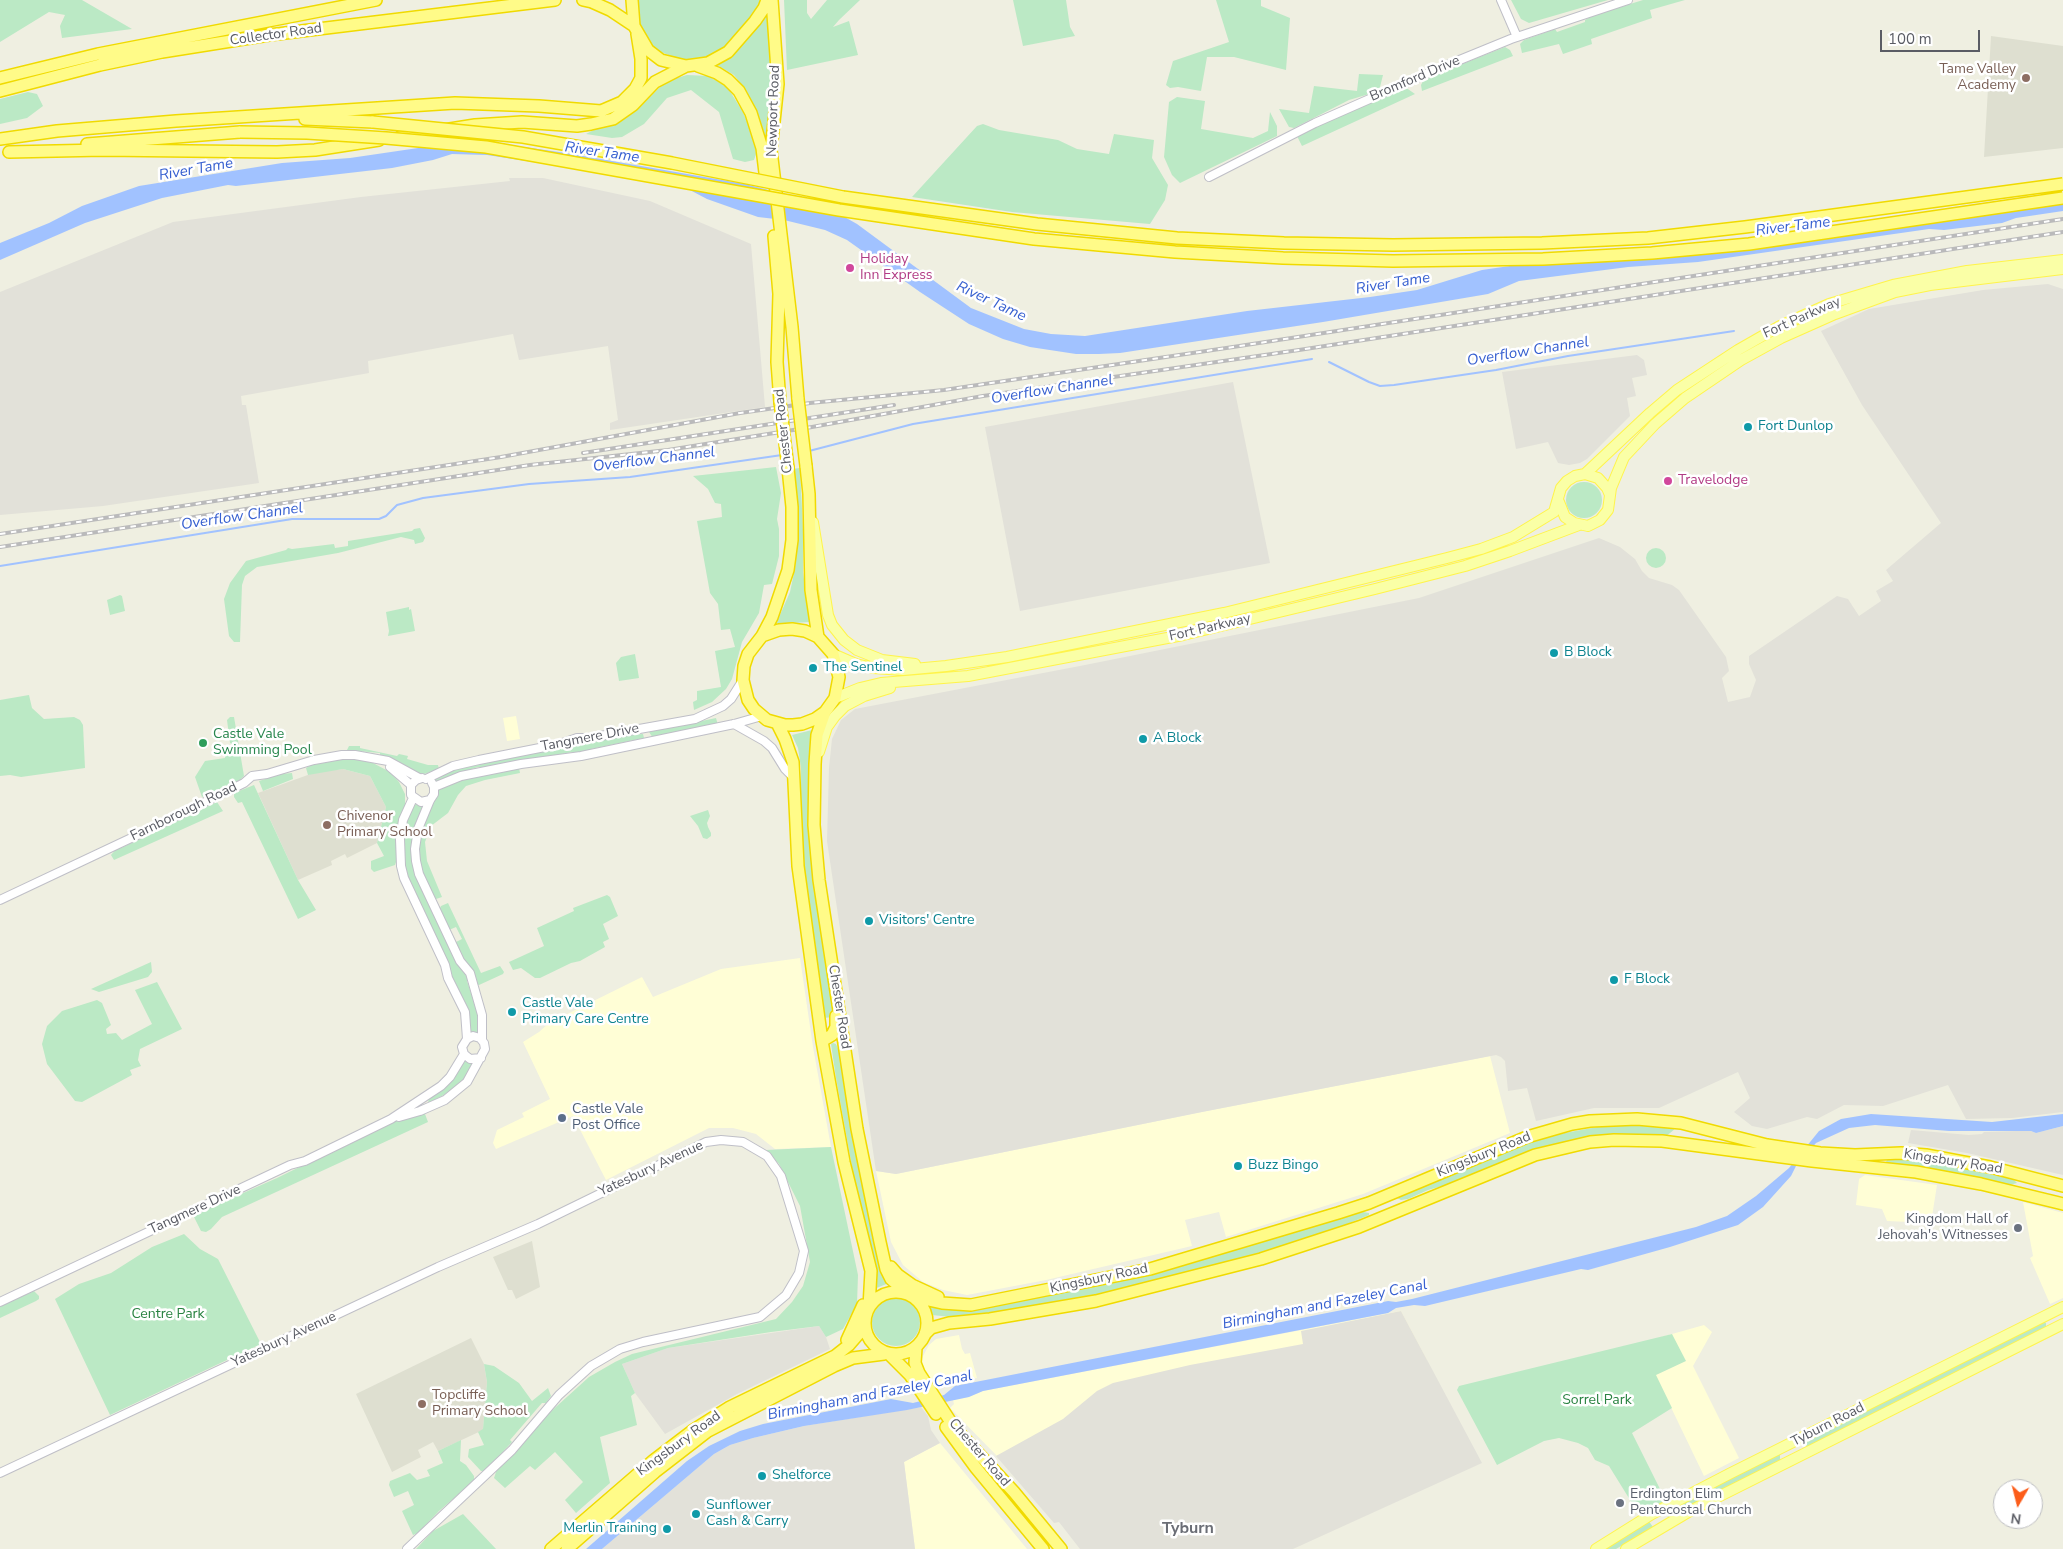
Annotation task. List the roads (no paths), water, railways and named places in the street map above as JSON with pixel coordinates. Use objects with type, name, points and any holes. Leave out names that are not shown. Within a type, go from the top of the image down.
[{"type":"highway","name":"Collector Road","points":[[0,78],[108,52],[376,0]]},
{"type":"highway","name":"Collector Road","points":[[0,91],[100,65],[162,52],[269,35],[555,0]]},
{"type":"highway","points":[[583,0],[610,10],[635,30]]},
{"type":"highway","points":[[0,139],[57,131],[176,121],[455,103],[539,106],[601,111],[622,102],[635,90],[641,78],[641,59],[635,30],[632,0]]},
{"type":"highway","points":[[5,153],[103,150],[285,152],[315,150],[475,125],[522,122],[577,126],[591,124],[613,119],[633,105],[655,82],[692,66],[708,64],[728,52],[755,21],[767,0]]},
{"type":"highway","name":"Newport Road","points":[[769,178],[778,84],[772,0]]},
{"type":"highway","name":"Newport Road","points":[[635,30],[654,55],[669,63],[717,72],[739,91],[751,113],[762,148],[776,221]]},
{"type":"highway","points":[[176,121],[311,119],[373,122],[523,137],[843,197],[1037,224],[1177,238],[1284,243],[1393,245],[1542,244],[1648,238],[1745,227],[2063,184]]},
{"type":"highway","points":[[5,153],[126,140],[240,132],[366,136],[486,147],[839,210],[1034,239],[1175,252],[1283,258],[1392,261],[1543,259],[1652,253],[1749,244],[2063,198]]},
{"type":"highway","name":"Chester Road","points":[[776,221],[809,494],[811,590],[818,637]]},
{"type":"highway","name":"Chester Road","points":[[762,636],[772,617],[788,570],[792,540],[792,507],[777,362],[779,294],[776,221]]},
{"type":"highway","points":[[779,630],[805,631],[818,637],[833,654],[839,677],[835,698],[825,712],[802,724],[785,725],[767,720],[748,700],[743,680],[744,666],[748,654],[762,636],[779,630]]},
{"type":"highway","name":"Chester Road","points":[[825,712],[817,735],[815,764],[814,825],[819,880],[857,1129],[880,1242],[886,1269],[891,1278],[911,1295]]},
{"type":"highway","name":"Chester Road","points":[[777,723],[790,752],[794,778],[798,866],[822,1041],[844,1162],[871,1271],[870,1307]]},
{"type":"highway","points":[[822,1041],[832,1035],[836,1027],[831,984],[832,967]]},
{"type":"highway","name":"Kingsbury Road","points":[[911,1295],[958,1305],[971,1305],[1150,1269],[1338,1213],[1527,1137],[1564,1126],[1590,1121],[1637,1119],[1681,1123],[1788,1154]]},
{"type":"highway","name":"Kingsbury Road","points":[[925,1334],[931,1328],[948,1323],[1050,1310],[1134,1293],[1261,1259],[1387,1216],[1535,1155],[1590,1142],[1614,1140],[1662,1141],[1816,1157],[1916,1172],[2016,1192],[2063,1204]]},
{"type":"highway","name":"Kingsbury Road","points":[[1816,1157],[1901,1153],[1926,1155],[2021,1174],[2063,1186]]},
{"type":"highway","points":[[2016,1192],[2023,1189],[2025,1185],[2021,1174]]},
{"type":"highway","points":[[2043,1198],[2039,1194],[2040,1186],[2047,1181]]},
{"type":"highway","points":[[1394,1192],[1393,1202],[1397,1206],[1421,1202]]},
{"type":"highway","points":[[1338,1213],[1375,1207],[1387,1216]]},
{"type":"highway","points":[[840,1353],[855,1326],[862,1308],[865,1283],[863,1241]]},
{"type":"highway","points":[[880,1242],[890,1265],[898,1275],[920,1289],[958,1305]]},
{"type":"highway","points":[[888,1292],[911,1295],[922,1306],[927,1318],[925,1334],[916,1348],[904,1353],[887,1354],[868,1340],[865,1324],[870,1307],[879,1296],[888,1292]]},
{"type":"highway","name":"Kingsbury Road","points":[[551,1549],[627,1483],[692,1431],[730,1407],[840,1353],[862,1330],[865,1324]]},
{"type":"highway","name":"Chester Road","points":[[916,1348],[915,1363],[926,1392]]},
{"type":"highway","name":"Chester Road","points":[[887,1354],[926,1392],[976,1468],[1043,1549]]},
{"type":"highway","name":"Kingsbury Road","points":[[567,1549],[655,1472],[708,1431],[834,1366],[854,1358],[887,1354]]},
{"type":"highway","name":"Chester Road","points":[[935,1405],[1014,1492],[1061,1549]]},
{"type":"main road","name":"Fort Parkway","points":[[833,654],[856,664],[873,668],[903,670],[1007,657],[1224,613],[1447,558],[1513,537],[1551,515],[1558,502],[1560,492],[1567,481],[1575,476],[1585,474],[1677,390],[1738,350],[1787,323],[1829,304],[1893,284],[1967,271],[2063,260]]},
{"type":"main road","name":"Fort Parkway","points":[[835,698],[860,688],[880,683],[968,676],[1183,634],[1375,590],[1464,566],[1579,525],[1592,524],[1604,517],[1610,506],[1610,495],[1617,470],[1624,457],[1655,424],[1685,398],[1741,360],[1781,338],[1835,314],[1895,292],[1930,285],[2063,269]]},
{"type":"main road","points":[[1585,474],[1592,475],[1604,483],[1610,495]]},
{"type":"main road","points":[[809,494],[828,615],[832,625],[844,640],[857,650],[882,660],[946,666]]},
{"type":"main road","points":[[1558,502],[1565,517],[1579,525]]},
{"type":"main road","points":[[815,764],[827,727],[845,706],[881,689],[968,676]]},
{"type":"main road","name":"Tyburn Road","points":[[1596,1549],[1646,1518],[1703,1488],[2063,1307]]},
{"type":"main road","name":"Tyburn Road","points":[[1626,1549],[1682,1515],[2063,1324]]},
{"type":"street","points":[[1501,0],[1517,37]]},
{"type":"street","name":"Bromford Drive","points":[[1209,177],[1314,123],[1432,72],[1517,37],[1628,0]]},
{"type":"street","name":"Tangmere Drive","points":[[422,778],[453,766],[560,744],[577,738],[589,738],[695,719],[723,706],[743,680]]},
{"type":"street","name":"Tangmere Drive","points":[[434,787],[461,776],[521,764],[581,756],[734,724],[762,716]]},
{"type":"street","points":[[734,724],[768,745],[794,778]]},
{"type":"street","name":"Farnborough Road","points":[[0,900],[244,783],[252,776],[268,774],[314,760],[342,755],[375,758],[422,778]]},
{"type":"street","name":"Farnborough Road","points":[[375,758],[390,767],[412,785]]},
{"type":"street","points":[[430,800],[421,802],[413,798],[410,792],[412,785],[422,778],[430,780],[434,787],[434,794],[418,829],[415,849],[416,861],[419,874],[460,961],[470,973],[482,1015],[482,1040],[485,1049],[480,1058],[470,1059],[464,1054],[463,1044],[467,1039],[473,1036],[482,1040]]},
{"type":"street","points":[[413,798],[404,820],[400,839],[401,866],[404,878],[465,1012],[467,1039]]},
{"type":"street","name":"Tangmere Drive","points":[[0,1302],[290,1165],[305,1161],[390,1120],[441,1086],[450,1077],[464,1054]]},
{"type":"street","name":"Tangmere Drive","points":[[390,1120],[420,1111],[453,1095],[472,1076],[480,1058]]},
{"type":"street","name":"Yatesbury Avenue","points":[[0,1473],[438,1267],[538,1224],[706,1142],[721,1140],[743,1142],[767,1156],[781,1176],[804,1251],[799,1273],[786,1295],[760,1317],[643,1342],[620,1349],[591,1366],[559,1394],[512,1450],[407,1549]]},
{"type":"water","points":[[459,142],[503,144],[566,153],[745,184],[792,196],[841,215],[857,224],[971,308],[1024,329],[1051,334],[1085,336],[1247,311],[1417,290],[1482,270],[1572,257],[1698,246],[2063,201],[2063,211],[2016,218],[2002,223],[1944,230],[1929,229],[1698,262],[1628,267],[1519,281],[1488,294],[1323,322],[1120,353],[1099,354],[1076,354],[1030,347],[1003,339],[969,324],[847,240],[825,230],[784,220],[758,217],[707,199],[688,189],[657,181],[487,155],[452,154],[433,160],[392,168],[236,186],[228,185],[162,198],[85,223],[0,260],[0,243],[49,223],[82,206],[139,186],[282,163],[350,158]]},
{"type":"water","points":[[1871,1114],[1992,1122],[2063,1114],[2063,1126],[2036,1133],[2031,1131],[1949,1131],[1875,1125],[1849,1128],[1816,1143],[1796,1166],[1791,1176],[1763,1207],[1738,1225],[1670,1247],[1588,1270],[1581,1269],[1425,1306],[1414,1305],[1396,1308],[1388,1313],[983,1391],[969,1397],[907,1410],[804,1426],[753,1438],[730,1445],[714,1454],[602,1549],[586,1549],[687,1461],[709,1446],[740,1431],[763,1424],[891,1399],[913,1403],[944,1395],[955,1386],[1388,1301],[1396,1302],[1412,1299],[1696,1227],[1727,1216],[1756,1196],[1789,1168],[1819,1131],[1841,1119]]},
{"type":"waterway","name":"Overflow Channel","points":[[1329,362],[1380,386],[1394,385],[1734,331]]},
{"type":"waterway","name":"Overflow Channel","points":[[809,451],[913,424],[1312,359]]},
{"type":"waterway","name":"Overflow Channel","points":[[0,566],[292,519],[379,519],[386,516],[397,505],[423,498],[529,484],[630,477],[782,455]]},
{"type":"railway","points":[[0,534],[501,457],[740,413],[810,403],[944,390],[2063,219]]},
{"type":"railway","points":[[0,547],[530,465],[668,450],[812,427],[983,396],[1299,350],[2063,232]]},
{"type":"railway","points":[[583,453],[894,405]]},
{"type":"place","name":"Tame Valley Academy","points":[[2026,78]]},
{"type":"place","name":"Holiday Inn Express","points":[[850,268]]},
{"type":"place","name":"Fort Dunlop","points":[[1748,427]]},
{"type":"place","name":"Travelodge","points":[[1668,481]]},
{"type":"place","name":"B Block","points":[[1554,653]]},
{"type":"place","name":"The Sentinel","points":[[813,668]]},
{"type":"place","name":"A Block","points":[[1143,739]]},
{"type":"place","name":"Castle Vale Swimming Pool","points":[[203,743]]},
{"type":"place","name":"Chivenor Primary School","points":[[327,825]]},
{"type":"place","name":"Visitors' Centre","points":[[869,921]]},
{"type":"place","name":"F Block","points":[[1614,980]]},
{"type":"place","name":"Castle Vale Primary Care Centre","points":[[512,1012]]},
{"type":"place","name":"Castle Vale Post Office","points":[[562,1118]]},
{"type":"place","name":"Buzz Bingo","points":[[1238,1166]]},
{"type":"place","name":"Kingdom Hall of Jehovah's Witnesses","points":[[2018,1228]]},
{"type":"place","name":"Topcliffe Primary School","points":[[422,1404]]},
{"type":"place","name":"Shelforce","points":[[762,1476]]},
{"type":"place","name":"Erdington Elim Pentecostal Church","points":[[1620,1503]]},
{"type":"place","name":"Sunflower Cash & Carry","points":[[696,1514]]},
{"type":"place","name":"Merlin Training","points":[[667,1529]]},
{"type":"district","name":"Tyburn","points":[[1188,1529]]},
{"type":"water label","name":"River Tame","points":[[602,153]]},
{"type":"water label","name":"River Tame","points":[[196,170]]},
{"type":"water label","name":"River Tame","points":[[1793,227]]},
{"type":"water label","name":"River Tame","points":[[1393,284]]},
{"type":"water label","name":"River Tame","points":[[991,302]]},
{"type":"water label","name":"Birmingham and Fazeley Canal","points":[[1325,1305]]},
{"type":"water label","name":"Birmingham and Fazeley Canal","points":[[870,1396]]},
{"type":"park label","name":"Centre Park","points":[[168,1315]]},
{"type":"park label","name":"Sorrel Park","points":[[1597,1401]]}]
